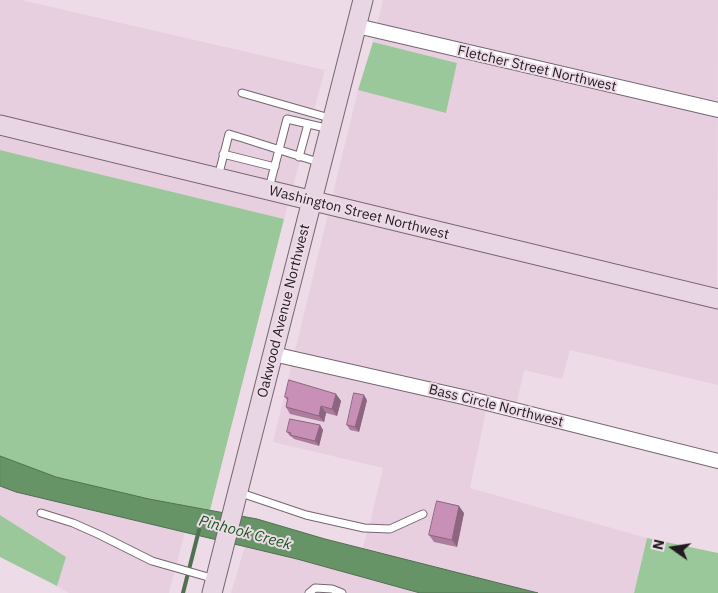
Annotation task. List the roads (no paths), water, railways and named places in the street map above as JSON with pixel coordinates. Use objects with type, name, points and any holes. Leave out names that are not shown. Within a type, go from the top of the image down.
[{"type":"main road","name":"Oakwood Avenue Northwest","points":[[214,586],[363,0]]},
{"type":"main road","name":"Washington Street Northwest","points":[[0,125],[718,299]]},
{"type":"street","name":"Fletcher Street Northwest","points":[[356,26],[718,110]]},
{"type":"street","name":"Bass Circle Northwest","points":[[273,354],[463,398],[718,461]]},
{"type":"lane","points":[[242,93],[332,124]]},
{"type":"lane","points":[[268,191],[287,118],[308,124],[332,124]]},
{"type":"lane","points":[[299,157],[308,124]]},
{"type":"lane","points":[[218,179],[229,134],[322,163]]},
{"type":"lane","points":[[224,154],[275,167]]},
{"type":"lane","points":[[238,492],[306,515],[364,528],[390,529],[424,514]]},
{"type":"lane","points":[[41,513],[73,523],[152,561],[194,574],[214,586]]},
{"type":"lane","points":[[309,593],[315,588],[332,589],[342,593]]},
{"type":"water","name":"Pinhook Creek","points":[[0,456],[56,477],[149,499],[257,519],[325,539],[538,593],[420,593],[297,559],[16,492],[0,486]]},
{"type":"waterway","name":"Pinhook Creek","points":[[183,593],[199,530]]}]
